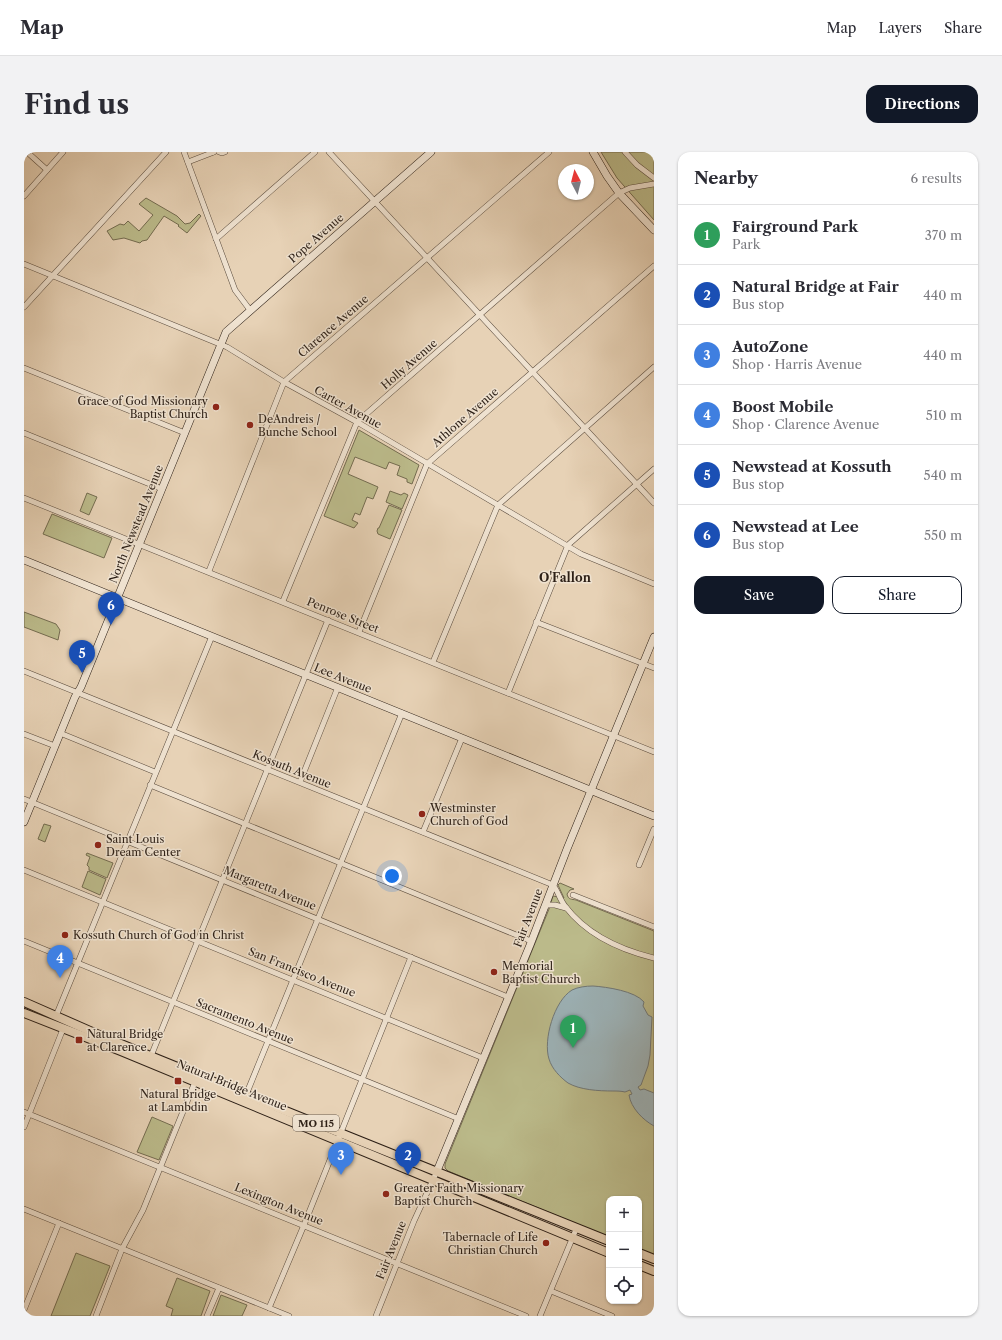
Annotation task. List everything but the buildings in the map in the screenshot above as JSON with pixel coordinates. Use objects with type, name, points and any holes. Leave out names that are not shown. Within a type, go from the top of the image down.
[{"type":"main road","name":"Natural Bridge Avenue","points":[[24,1002],[106,1038],[246,1095],[338,1137],[364,1152],[606,1252]]},
{"type":"main road","name":"Natural Bridge Avenue","points":[[24,1014],[338,1137],[437,1171],[606,1240]]},
{"type":"main road","points":[[377,1157],[395,1160],[423,1171],[437,1171]]},
{"type":"main road","points":[[432,1180],[445,1179],[472,1189],[489,1192]]},
{"type":"main road","points":[[572,1238],[583,1235],[606,1244]]},
{"type":"main road","points":[[642,1254],[654,1259]]},
{"type":"main road","points":[[642,1266],[654,1271]]},
{"type":"street","points":[[27,152],[47,170]]},
{"type":"street","points":[[24,196],[64,152]]},
{"type":"street","points":[[24,307],[166,152]]},
{"type":"street","points":[[184,152],[235,290],[250,310]]},
{"type":"street","points":[[188,162],[214,152]]},
{"type":"street","points":[[219,152],[225,152]]},
{"type":"street","points":[[216,238],[315,152]]},
{"type":"street","points":[[329,152],[654,503]]},
{"type":"street","name":"Pope Avenue","points":[[221,344],[228,329],[431,152]]},
{"type":"street","name":"Clarence Avenue","points":[[209,572],[284,382],[548,152]]},
{"type":"street","points":[[593,152],[619,193],[654,230]]},
{"type":"street","points":[[624,152],[637,165],[654,178]]},
{"type":"street","points":[[619,193],[630,188],[654,184]]},
{"type":"street","name":"Holly Avenue","points":[[283,601],[357,422],[619,193]]},
{"type":"street","name":"Carter Avenue","points":[[24,264],[221,344],[284,382],[357,422],[588,557],[654,584]]},
{"type":"street","name":"Athlone Avenue","points":[[358,632],[427,464],[654,266]]},
{"type":"street","name":"North Newstead Avenue","points":[[24,822],[60,733],[118,598],[221,344]]},
{"type":"street","points":[[432,662],[498,504],[654,367]]},
{"type":"street","points":[[24,368],[185,433]]},
{"type":"street","points":[[24,433],[162,489]]},
{"type":"street","points":[[508,693],[568,545],[654,469]]},
{"type":"street","name":"Penrose Street","points":[[24,498],[283,601],[654,752]]},
{"type":"street","name":"Lee Avenue","points":[[24,560],[654,816]]},
{"type":"street","points":[[151,1056],[328,620]]},
{"type":"street","points":[[536,622],[654,668]]},
{"type":"street","points":[[56,1016],[212,636]]},
{"type":"street","name":"Fair Avenue","points":[[376,1316],[459,1119],[654,637]]},
{"type":"street","name":"Kossuth Avenue","points":[[24,671],[553,885]]},
{"type":"street","points":[[300,782],[338,687]]},
{"type":"street","points":[[246,1095],[317,918],[402,714]]},
{"type":"street","points":[[60,733],[155,772]]},
{"type":"street","points":[[24,734],[55,746]]},
{"type":"street","points":[[423,832],[462,738]]},
{"type":"street","points":[[150,785],[531,941]]},
{"type":"street","name":"Margaretta Avenue","points":[[24,799],[508,997]]},
{"type":"street","points":[[639,864],[654,828]]},
{"type":"street","name":"San Francisco Avenue","points":[[24,870],[483,1058]]},
{"type":"street","points":[[553,885],[566,908],[588,928],[620,947],[637,954],[654,958]]},
{"type":"street","points":[[573,895],[654,927]]},
{"type":"street","points":[[545,905],[555,905],[566,908]]},
{"type":"street","name":"Sacramento Avenue","points":[[24,941],[459,1119]]},
{"type":"street","points":[[269,1308],[304,1225],[411,957]]},
{"type":"street","points":[[24,1127],[27,1114],[63,1029]]},
{"type":"street","points":[[96,1316],[122,1249],[143,1210],[161,1168],[195,1082]]},
{"type":"street","name":"Lexington Avenue","points":[[27,1114],[526,1316]]},
{"type":"street","points":[[24,1209],[269,1308],[278,1314],[289,1316]]},
{"type":"street","points":[[24,1310],[59,1223]]},
{"type":"street","points":[[540,1316],[577,1227]]},
{"type":"street","points":[[208,1316],[219,1288]]},
{"type":"street","points":[[551,1291],[612,1316]]},
{"type":"shaded area","points":[[601,152],[654,152],[654,220],[617,178]]},
{"type":"shaded area","points":[[146,198],[177,216],[185,224],[190,223],[199,214],[201,216],[187,233],[178,226],[179,225],[164,216],[147,240],[140,243],[124,238],[113,240],[107,231],[120,224],[124,225],[128,221],[139,231],[153,215],[139,204]]},
{"type":"shaded area","points":[[359,430],[419,465],[412,484],[407,482],[407,479],[397,475],[400,466],[389,462],[386,469],[355,457],[348,474],[378,487],[373,499],[367,497],[360,515],[355,513],[352,520],[358,523],[354,528],[324,516]]},
{"type":"shaded area","points":[[390,491],[401,495],[404,493],[408,495],[402,509],[386,502]]},
{"type":"shaded area","points":[[87,493],[97,497],[89,515],[80,511]]},
{"type":"shaded area","points":[[389,505],[402,510],[390,539],[378,534],[377,531]]},
{"type":"shaded area","points":[[52,514],[112,538],[104,558],[43,534]]},
{"type":"shaded area","points":[[24,612],[56,624],[60,630],[58,640],[24,627]]},
{"type":"shaded area","points":[[44,824],[51,826],[45,842],[38,839]]},
{"type":"shaded area","points":[[87,853],[113,863],[107,878],[89,870],[87,865],[90,857],[86,855]]},
{"type":"shaded area","points":[[88,871],[106,879],[100,895],[82,887]]},
{"type":"shaded area","points":[[560,883],[574,889],[570,890],[567,894],[570,899],[576,900],[654,931],[654,1255],[642,1250],[642,1196],[606,1196],[606,1236],[448,1171],[445,1168],[445,1164],[553,896],[564,898],[558,885]]},
{"type":"shaded area","points":[[152,1117],[173,1126],[159,1160],[137,1152]]},
{"type":"shaded area","points":[[76,1253],[110,1266],[90,1316],[51,1316]]},
{"type":"shaded area","points":[[177,1278],[210,1291],[201,1316],[171,1316],[173,1309],[166,1306]]},
{"type":"shaded area","points":[[221,1295],[247,1305],[242,1316],[213,1316]]},
{"type":"water","points":[[593,986],[628,992],[640,998],[644,1002],[643,1006],[648,1015],[652,1017],[648,1066],[641,1085],[638,1087],[640,1090],[644,1089],[654,1093],[654,1126],[642,1117],[635,1109],[630,1100],[629,1095],[632,1094],[630,1090],[625,1092],[584,1089],[578,1087],[568,1083],[562,1078],[550,1063],[548,1051],[549,1032],[555,1012],[560,1003],[572,990]]},
{"type":"place","name":"Grace of God Missionary Baptist Church","points":[[216,407]]},
{"type":"place","name":"DeAndreis / Bunche School","points":[[250,425]]},
{"type":"place","name":"Newstead at Lee","points":[[111,625]]},
{"type":"place","name":"Newstead at Kossuth","points":[[82,673]]},
{"type":"place","name":"Westminster Church of God","points":[[422,814]]},
{"type":"place","name":"Saint Louis Dream Center","points":[[98,845]]},
{"type":"place","name":"Kossuth Church of God in Christ","points":[[65,935]]},
{"type":"place","name":"Memorial Baptist Church","points":[[494,972]]},
{"type":"place","name":"Boost Mobile","points":[[60,978]]},
{"type":"place","name":"Natural Bridge at Clarence","points":[[79,1040]]},
{"type":"place","name":"Fairground Park","points":[[573,1048]]},
{"type":"place","name":"Natural Bridge at Lambdin","points":[[178,1081]]},
{"type":"place","name":"AutoZone","points":[[341,1175]]},
{"type":"place","name":"Natural Bridge at Fair","points":[[408,1175]]},
{"type":"place","name":"Greater Faith Missionary Baptist Church","points":[[386,1194]]},
{"type":"place","name":"Tabernacle of Life Christian Church","points":[[546,1243]]},
{"type":"district","name":"O'Fallon","points":[[565,578]]}]
